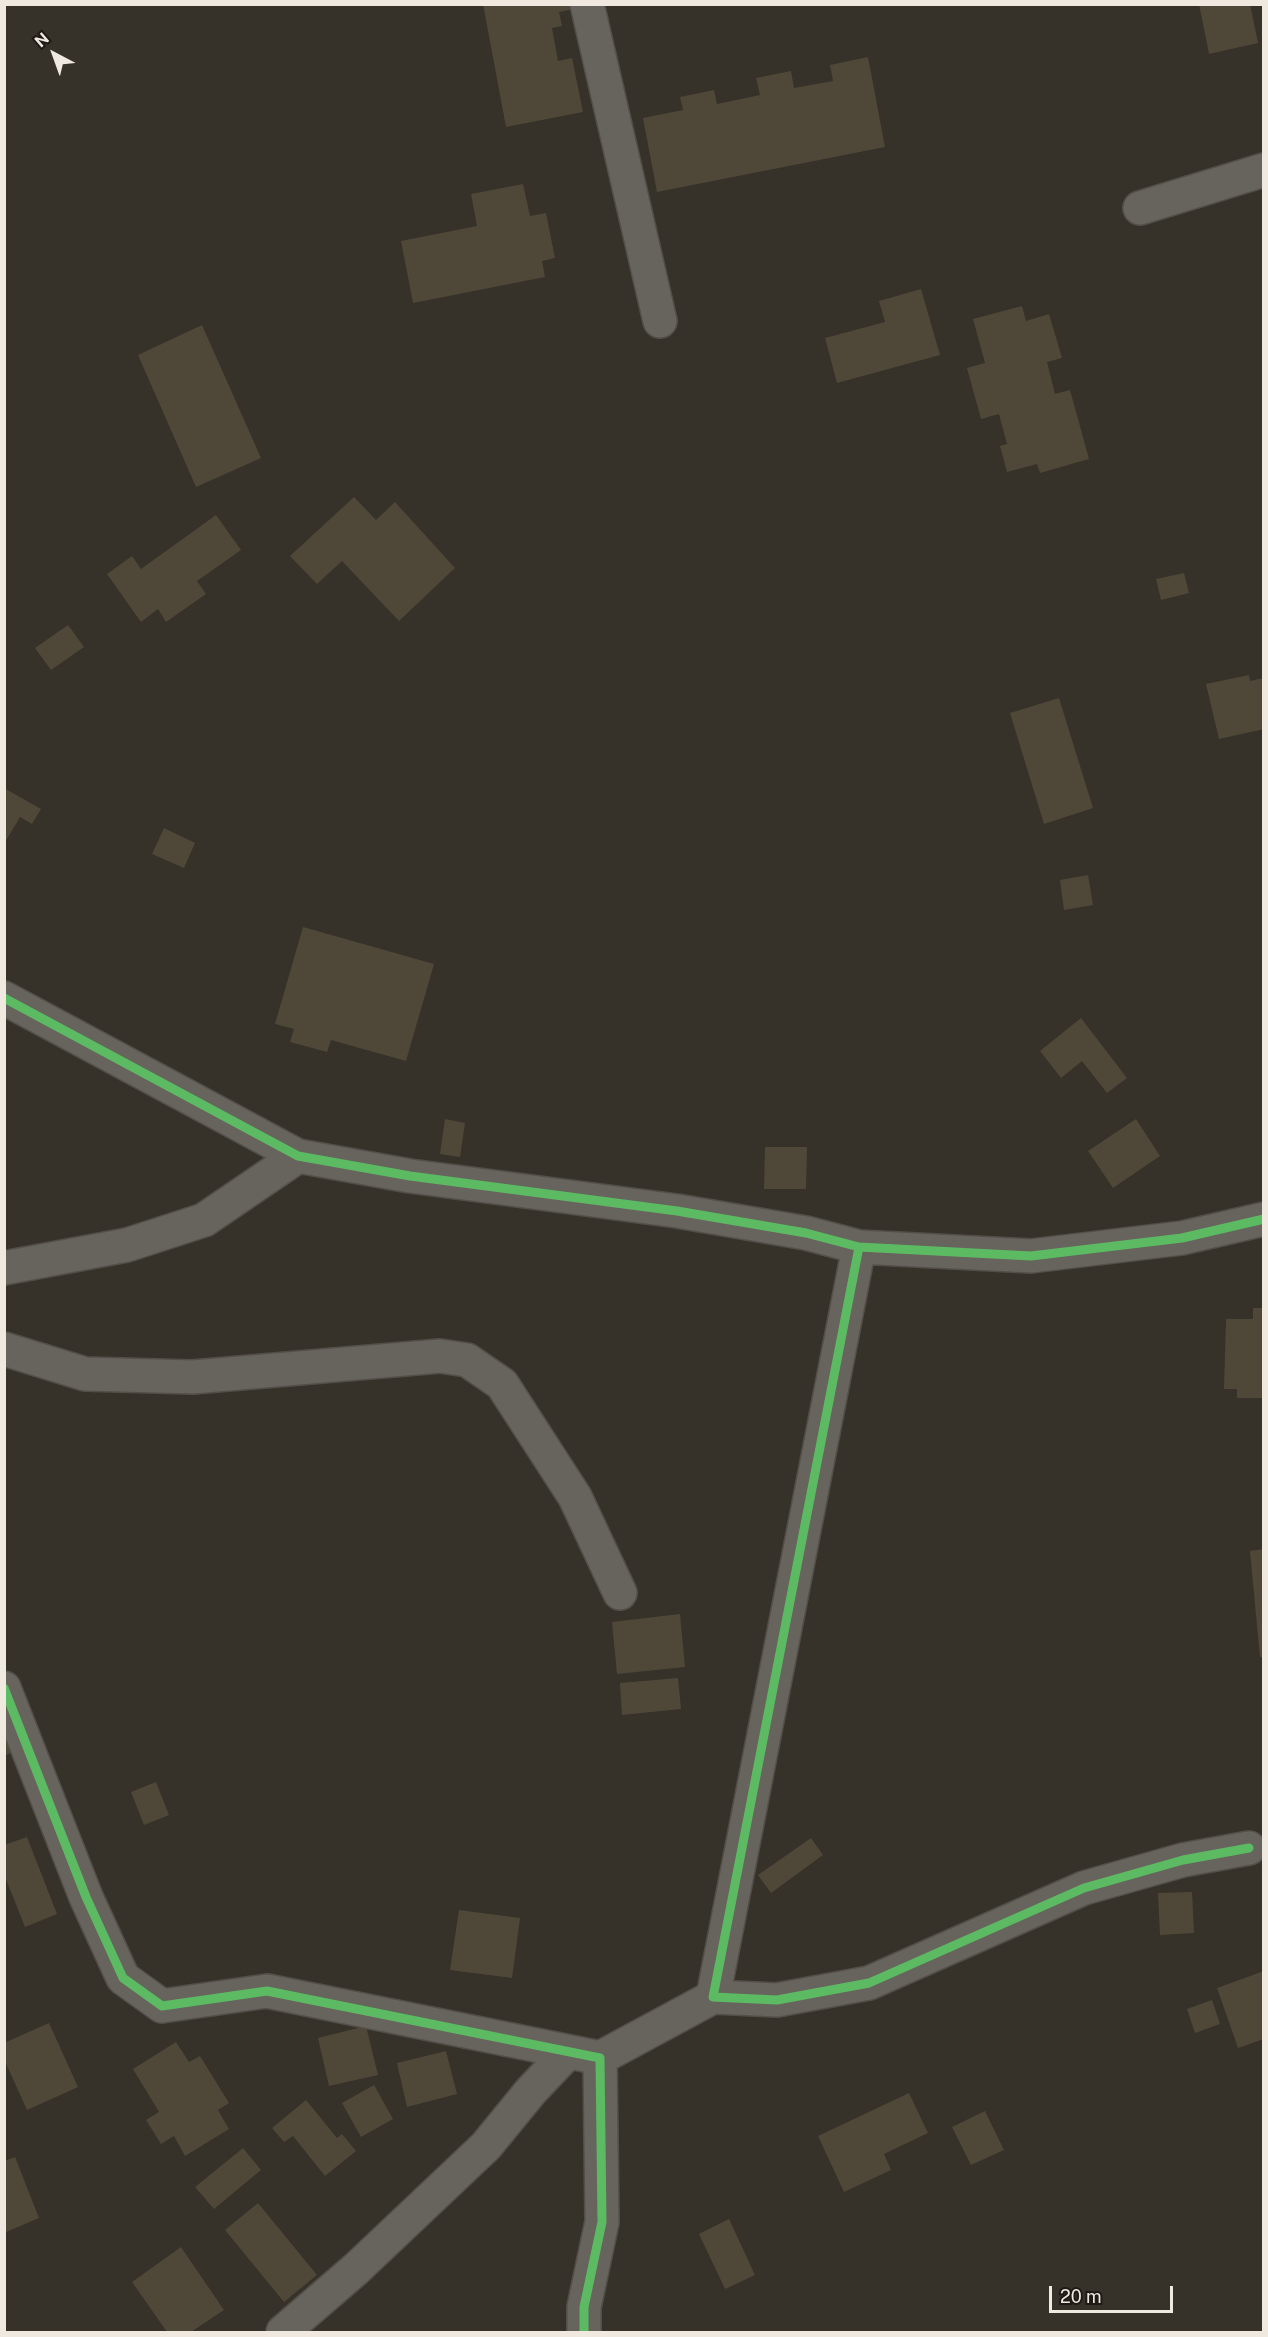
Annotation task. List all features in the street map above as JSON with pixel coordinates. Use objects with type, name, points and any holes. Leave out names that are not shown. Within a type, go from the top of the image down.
[{"type":"street","points":[[587,4],[660,321]]},
{"type":"street","points":[[1140,208],[1263,170]]},
{"type":"street","points":[[4,998],[298,1156],[410,1176],[677,1211],[806,1233],[859,1247],[1031,1256],[1182,1238],[1263,1219]]},
{"type":"street","points":[[4,1268],[128,1245],[204,1220],[298,1156]]},
{"type":"street","points":[[713,1997],[859,1247]]},
{"type":"street","points":[[4,1349],[86,1374],[193,1377],[440,1356],[467,1360],[501,1384],[575,1497],[621,1593]]},
{"type":"street","points":[[4,1688],[86,1897],[123,1978],[162,2007],[267,1992],[600,2058],[713,1997],[777,2000],[869,1983],[1084,1888],[1184,1860],[1249,1848]]},
{"type":"street","points":[[283,2332],[356,2269],[486,2146],[531,2091],[568,2052]]},
{"type":"street","points":[[584,2332],[584,2307],[602,2222],[600,2058]]},
{"type":"building","points":[[483,4],[577,4],[578,8],[559,12],[562,26],[552,28],[558,61],[572,58],[583,112],[506,127]]},
{"type":"building","points":[[1199,4],[1250,4],[1258,43],[1209,54]]},
{"type":"building","points":[[868,57],[885,147],[657,192],[643,118],[683,110],[680,97],[714,90],[717,104],[760,95],[756,78],[791,71],[794,88],[833,81],[830,65]]},
{"type":"building","points":[[523,184],[530,216],[546,213],[555,258],[542,261],[545,277],[413,303],[401,241],[477,226],[471,194]]},
{"type":"building","points":[[921,289],[940,355],[837,383],[825,338],[885,322],[879,301]]},
{"type":"building","points":[[1022,306],[1026,321],[1049,314],[1062,358],[1047,362],[1055,394],[1070,390],[1089,459],[1040,473],[1037,464],[1007,472],[1000,446],[1007,444],[999,414],[981,419],[967,368],[985,363],[973,319]]},
{"type":"building","points":[[202,325],[261,458],[196,487],[138,355]]},
{"type":"building","points":[[354,497],[376,520],[395,502],[455,568],[399,621],[342,561],[317,584],[290,556]]},
{"type":"building","points":[[216,515],[241,550],[197,581],[206,594],[166,622],[158,609],[141,622],[107,574],[132,556],[141,569]]},
{"type":"building","points":[[1184,573],[1189,593],[1161,600],[1156,579]]},
{"type":"building","points":[[68,625],[84,647],[51,670],[35,648]]},
{"type":"building","points":[[1249,675],[1250,681],[1264,678],[1264,729],[1219,739],[1206,684]]},
{"type":"building","points":[[1059,698],[1093,808],[1044,824],[1010,713]]},
{"type":"building","points":[[4,788],[41,809],[32,824],[20,817],[4,844]]},
{"type":"building","points":[[164,828],[195,843],[184,868],[152,854]]},
{"type":"building","points":[[1088,875],[1093,905],[1064,910],[1060,880]]},
{"type":"building","points":[[303,927],[434,964],[406,1061],[331,1040],[327,1052],[290,1042],[294,1029],[275,1024]]},
{"type":"building","points":[[1081,1018],[1127,1078],[1107,1093],[1082,1061],[1061,1078],[1040,1051]]},
{"type":"building","points":[[445,1119],[465,1123],[460,1157],[440,1154]]},
{"type":"building","points":[[1136,1119],[1160,1156],[1113,1188],[1088,1151]]},
{"type":"building","points":[[765,1147],[807,1147],[806,1189],[764,1189]]},
{"type":"building","points":[[1253,1308],[1264,1308],[1264,1398],[1237,1398],[1237,1389],[1224,1389],[1226,1319],[1253,1319]]},
{"type":"building","points":[[1264,1549],[1264,1657],[1260,1657],[1250,1551]]},
{"type":"building","points":[[680,1614],[685,1667],[617,1674],[612,1622]]},
{"type":"building","points":[[678,1678],[681,1709],[622,1715],[620,1683]]},
{"type":"building","points":[[4,1735],[13,1752],[4,1756]]},
{"type":"building","points":[[156,1782],[169,1815],[144,1825],[131,1792]]},
{"type":"building","points":[[27,1837],[57,1914],[25,1927],[4,1874],[4,1845]]},
{"type":"building","points":[[811,1838],[823,1855],[771,1893],[758,1875]]},
{"type":"building","points":[[1192,1892],[1194,1933],[1160,1935],[1158,1893]]},
{"type":"building","points":[[459,1910],[520,1918],[512,1978],[450,1970]]},
{"type":"building","points":[[1264,1971],[1264,2039],[1238,2048],[1217,1988]]},
{"type":"building","points":[[1212,2000],[1220,2024],[1195,2033],[1187,2009]]},
{"type":"building","points":[[49,2023],[78,2087],[27,2110],[4,2059],[4,2043]]},
{"type":"building","points":[[366,2026],[378,2075],[329,2086],[318,2038]]},
{"type":"building","points":[[176,2042],[189,2062],[200,2056],[229,2103],[218,2110],[229,2129],[185,2156],[174,2136],[161,2144],[146,2120],[159,2112],[133,2069]]},
{"type":"building","points":[[446,2051],[457,2094],[407,2107],[397,2063]]},
{"type":"building","points":[[374,2085],[393,2119],[361,2137],[342,2103]]},
{"type":"building","points":[[909,2093],[928,2133],[884,2154],[891,2170],[844,2192],[818,2136]]},
{"type":"building","points":[[306,2100],[337,2138],[342,2134],[356,2151],[325,2176],[293,2136],[284,2142],[272,2128]]},
{"type":"building","points":[[985,2111],[1004,2150],[971,2165],[952,2127]]},
{"type":"building","points":[[243,2148],[261,2170],[214,2209],[195,2187]]},
{"type":"building","points":[[15,2157],[39,2218],[4,2233],[4,2161]]},
{"type":"building","points":[[258,2203],[317,2275],[284,2302],[225,2230]]},
{"type":"building","points":[[729,2219],[755,2275],[725,2289],[699,2234]]},
{"type":"building","points":[[181,2247],[224,2310],[191,2332],[167,2332],[132,2282]]},
{"type":"cycle path","points":[[4,998],[298,1156],[410,1176],[677,1211],[806,1233],[859,1247],[1031,1256],[1182,1238],[1264,1219]]},
{"type":"cycle path","points":[[859,1247],[713,1997],[777,2000],[869,1983],[1084,1888],[1183,1860],[1249,1848]]},
{"type":"cycle path","points":[[4,1688],[86,1897],[123,1978],[162,2006],[267,1991],[600,2058],[602,2222],[584,2307],[584,2332]]}]
